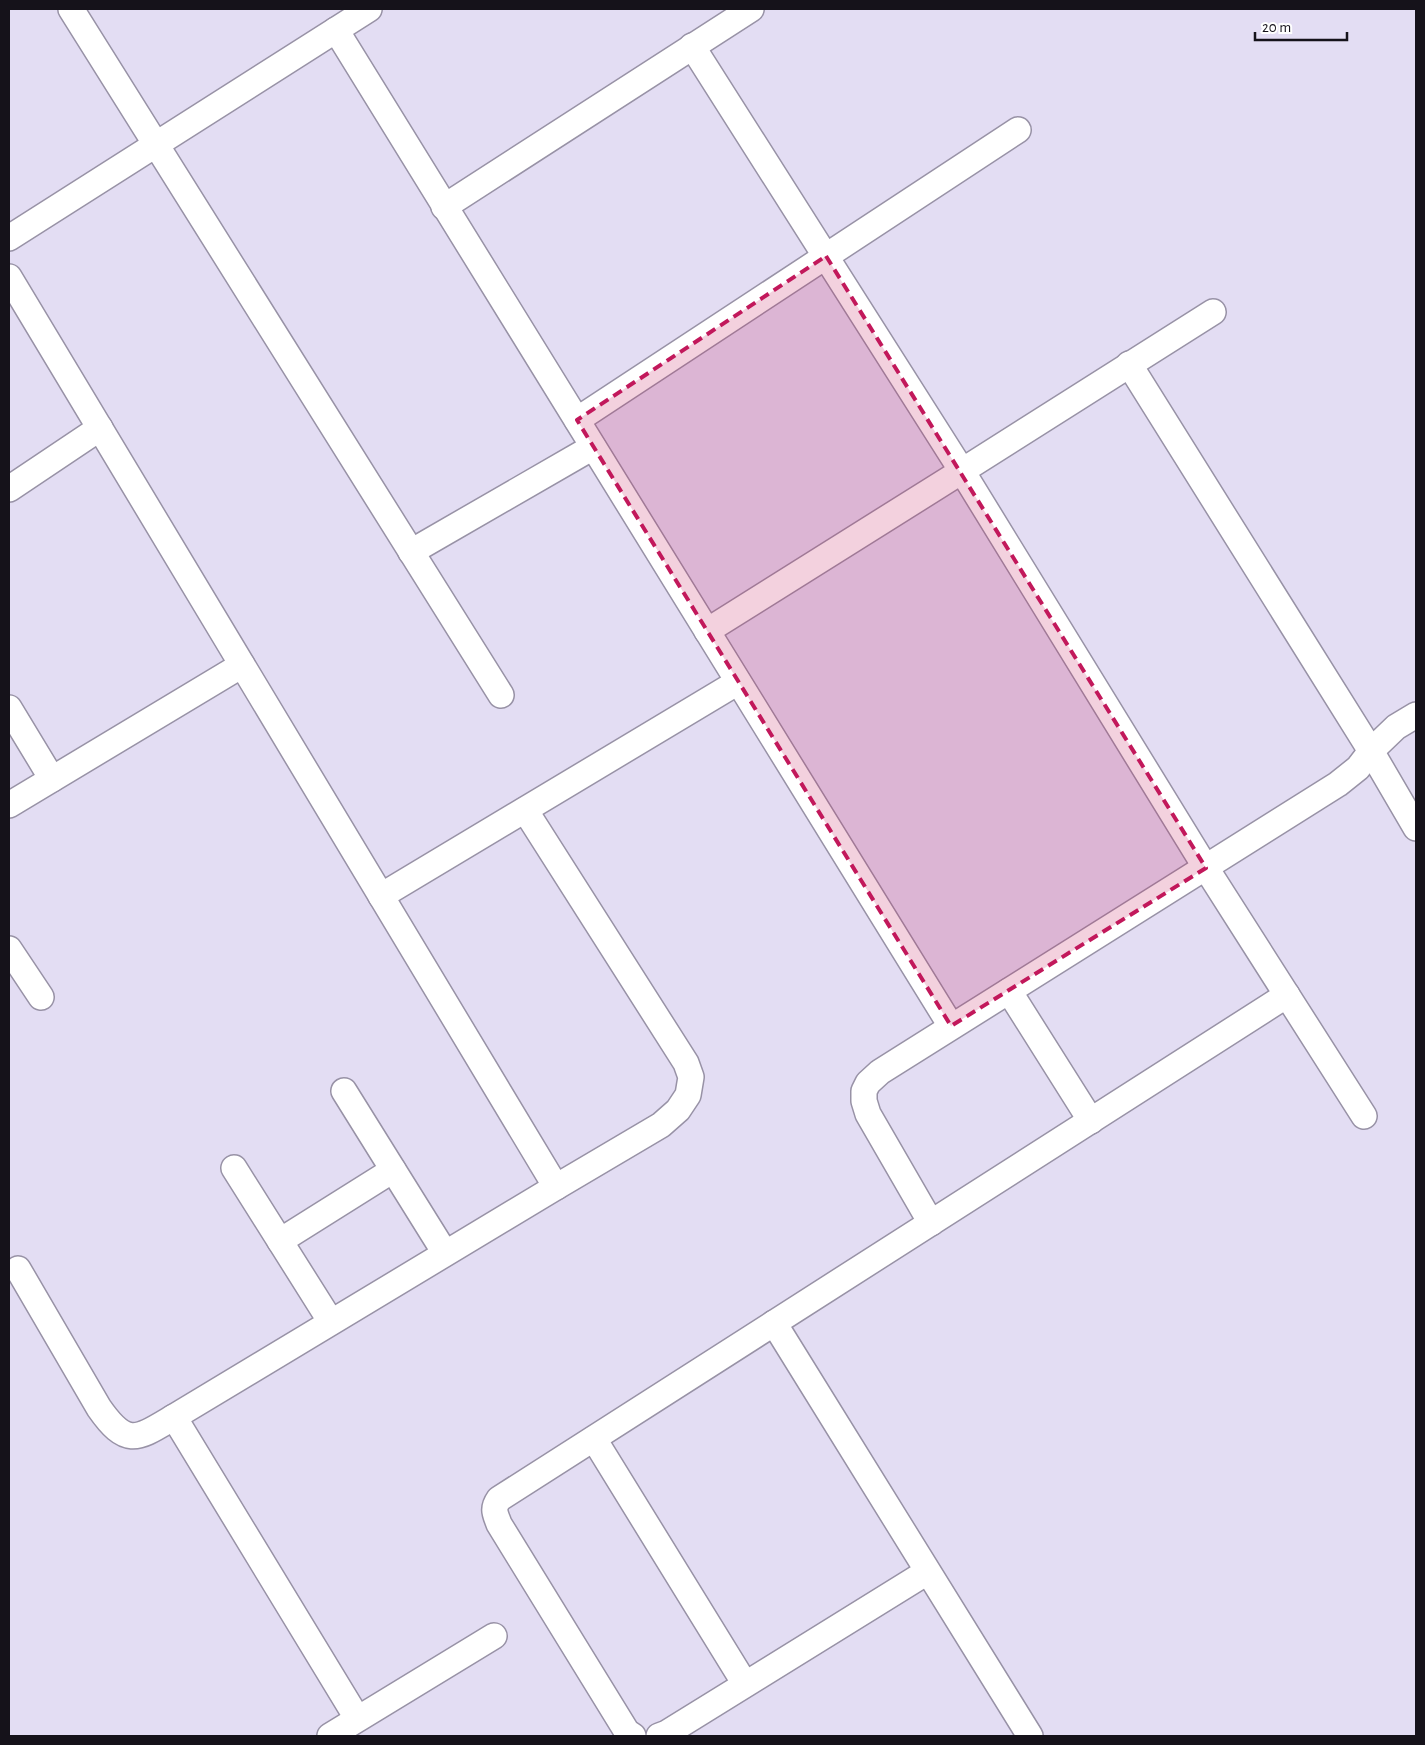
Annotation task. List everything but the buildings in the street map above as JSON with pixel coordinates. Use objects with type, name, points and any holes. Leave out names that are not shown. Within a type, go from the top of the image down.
[{"type":"street","points":[[71,9],[500,695]]},
{"type":"street","points":[[444,206],[751,9]]},
{"type":"street","points":[[9,238],[336,30],[361,11]]},
{"type":"street","points":[[336,30],[951,1026]]},
{"type":"street","points":[[692,46],[962,471],[1206,868],[1364,1116]]},
{"type":"street","points":[[576,420],[1018,130]]},
{"type":"street","points":[[9,276],[556,1186]]},
{"type":"street","points":[[707,631],[1213,312]]},
{"type":"street","points":[[1129,364],[1371,751],[1416,828]]},
{"type":"street","points":[[9,489],[100,428]]},
{"type":"street","points":[[411,552],[593,447]]},
{"type":"street","points":[[9,805],[242,665]]},
{"type":"street","points":[[381,896],[738,682]]},
{"type":"street","points":[[9,708],[52,779]]},
{"type":"street","points":[[931,1223],[868,1114],[864,1101],[864,1091],[868,1083],[880,1072],[951,1026],[1338,784],[1358,768],[1371,751],[1396,728],[1416,716]]},
{"type":"street","points":[[18,1269],[110,1424],[120,1432],[138,1436],[174,1417],[660,1125],[678,1110],[688,1095],[691,1076],[686,1063],[525,810]]},
{"type":"street","points":[[9,949],[41,997]]},
{"type":"street","points":[[1009,991],[1091,1121]]},
{"type":"street","points":[[633,1736],[627,1732],[499,1524],[494,1512],[494,1505],[499,1499],[1287,996]]},
{"type":"street","points":[[344,1091],[445,1253]]},
{"type":"street","points":[[234,1168],[331,1322]]},
{"type":"street","points":[[280,1241],[393,1170]]},
{"type":"street","points":[[774,1323],[926,1572],[1030,1736]]},
{"type":"street","points":[[174,1417],[357,1718]]},
{"type":"street","points":[[594,1439],[745,1684]]},
{"type":"street","points":[[659,1736],[926,1572]]},
{"type":"street","points":[[330,1736],[494,1636]]},
{"type":"highlighted area","points":[[826,256],[1206,868],[951,1026],[577,420]]}]
